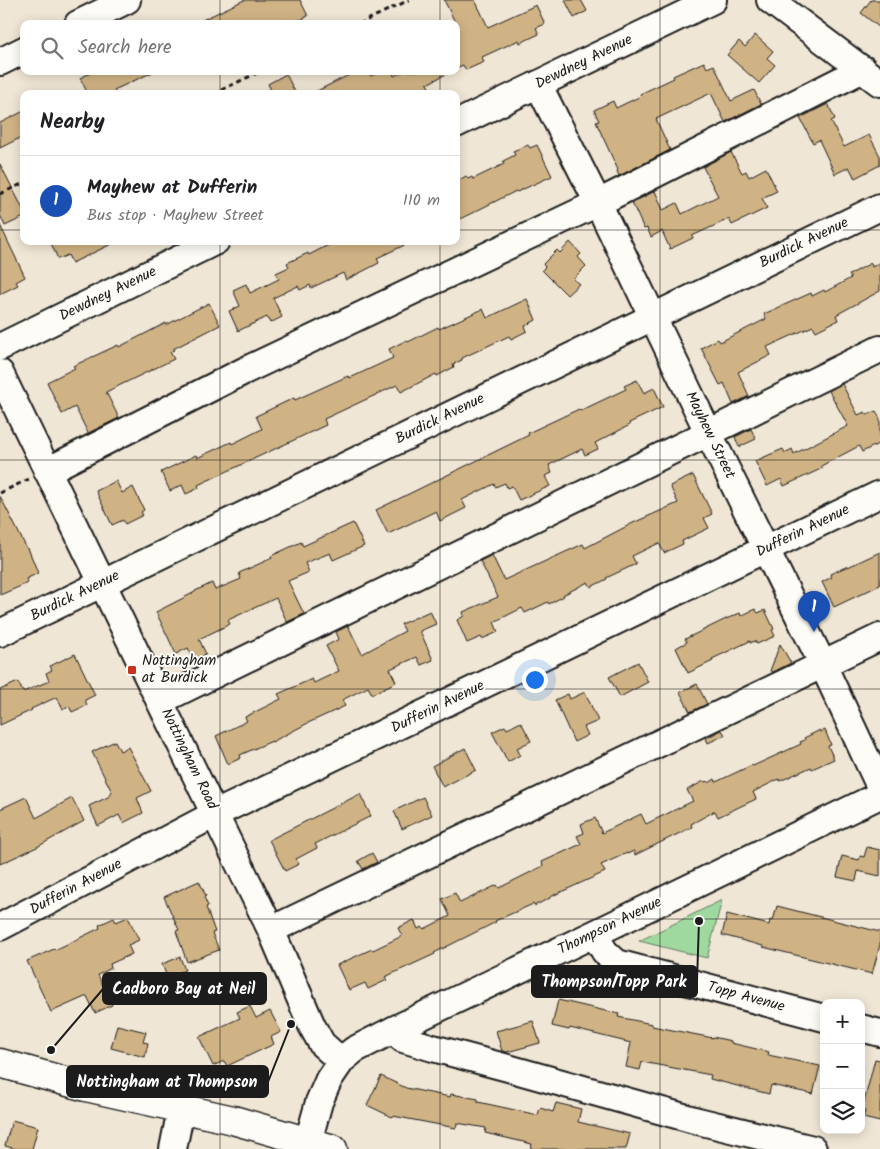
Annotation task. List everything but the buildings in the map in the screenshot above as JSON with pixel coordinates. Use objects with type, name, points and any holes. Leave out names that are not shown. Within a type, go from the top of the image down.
[{"type":"main road","points":[[0,1063],[86,1087],[233,1120],[321,1146]]},
{"type":"street","points":[[86,20],[127,0]]},
{"type":"street","name":"Dewdney Avenue","points":[[460,122],[713,0]]},
{"type":"street","points":[[47,471],[246,370],[871,76],[770,0]]},
{"type":"street","points":[[0,62],[20,52]]},
{"type":"street","name":"Mayhew Street","points":[[538,84],[823,664],[880,787]]},
{"type":"street","name":"Burdick Avenue","points":[[0,632],[880,207]]},
{"type":"street","name":"Dewdney Avenue","points":[[0,347],[208,245]]},
{"type":"street","points":[[160,701],[880,349]]},
{"type":"street","name":"Nottingham Road","points":[[0,373],[271,930],[316,1032],[322,1044],[342,1060]]},
{"type":"street","name":"Dufferin Avenue","points":[[0,927],[215,814],[880,494]]},
{"type":"street","points":[[271,930],[880,637]]},
{"type":"street","name":"Thompson Avenue","points":[[342,1060],[354,1050],[393,1030],[880,795]]},
{"type":"street","name":"Topp Avenue","points":[[594,934],[605,952],[617,963],[820,1017]]},
{"type":"street","points":[[865,1029],[880,1033]]},
{"type":"street","points":[[393,1030],[404,1039],[433,1048],[698,1122],[813,1149]]},
{"type":"street","points":[[321,1146],[320,1102],[329,1079],[342,1060]]},
{"type":"street","points":[[173,1149],[181,1109]]},
{"type":"path","points":[[367,20],[409,0]]},
{"type":"path","points":[[221,90],[252,75]]},
{"type":"path","points":[[0,194],[20,185]]},
{"type":"path","points":[[0,493],[47,471]]},
{"type":"green space","points":[[722,900],[707,958],[639,941]]},
{"type":"place","name":"Mayhew at Dufferin","points":[[814,632]]},
{"type":"place","name":"Nottingham at Burdick","points":[[132,670]]},
{"type":"place","name":"Thompson/Topp Park","points":[[699,921]]},
{"type":"place","name":"Nottingham at Thompson","points":[[291,1024]]},
{"type":"place","name":"Cadboro Bay at Neil","points":[[51,1050]]}]
